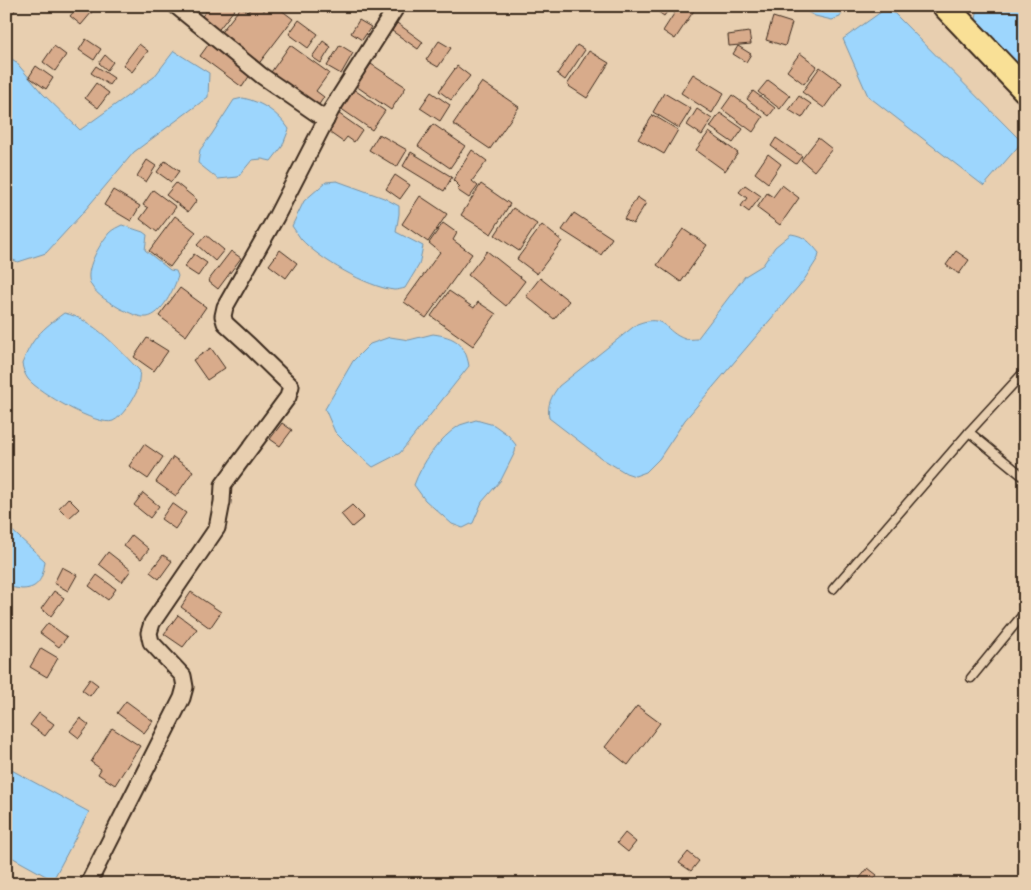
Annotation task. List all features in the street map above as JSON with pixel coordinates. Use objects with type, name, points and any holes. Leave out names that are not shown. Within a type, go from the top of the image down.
[{"type":"main road","points":[[945,6],[1025,90]]},
{"type":"street","points":[[176,6],[262,76],[326,120]]},
{"type":"street","points":[[88,884],[186,687],[183,676],[152,642],[149,633],[152,623],[217,528],[223,485],[291,392],[291,386],[225,323],[223,316],[225,307],[276,217],[326,120],[397,6]]},
{"type":"lane","points":[[832,588],[1025,371]]},
{"type":"lane","points":[[969,432],[1025,478]]},
{"type":"lane","points":[[971,678],[1025,612]]},
{"type":"water","points":[[796,6],[845,6],[840,17],[832,20],[815,16]]},
{"type":"water","points":[[978,6],[1025,6],[1025,82],[975,26]]},
{"type":"water","points":[[888,7],[1022,142],[984,186],[868,96],[843,39]]},
{"type":"water","points":[[174,51],[209,73],[208,97],[134,152],[46,253],[18,262],[6,257],[6,56],[15,61],[42,93],[80,130],[154,77]]},
{"type":"water","points":[[243,98],[257,102],[269,109],[289,129],[282,147],[271,161],[262,159],[252,160],[238,177],[218,179],[198,163],[200,150],[234,100]]},
{"type":"water","points":[[337,181],[384,198],[399,206],[396,232],[423,246],[419,265],[405,288],[394,290],[383,288],[344,271],[309,247],[292,226],[304,201],[326,182]]},
{"type":"water","points":[[122,225],[147,235],[145,250],[170,270],[176,271],[178,276],[174,288],[162,307],[158,312],[147,317],[140,317],[109,302],[100,296],[91,285],[89,279],[91,265],[101,244],[111,232]]},
{"type":"water","points":[[791,234],[800,236],[810,243],[819,253],[818,258],[804,280],[685,420],[659,459],[646,472],[635,476],[626,473],[601,458],[549,418],[550,401],[559,386],[637,324],[647,321],[659,322],[678,336],[686,339],[697,339],[745,276],[763,265],[775,247]]},
{"type":"water","points":[[64,313],[75,316],[96,328],[140,371],[135,395],[123,412],[113,421],[95,419],[55,400],[34,385],[25,374],[22,364],[30,347],[49,324]]},
{"type":"water","points":[[433,334],[458,342],[465,352],[469,366],[400,453],[373,467],[335,432],[325,409],[353,361],[370,344],[390,337],[409,340]]},
{"type":"water","points":[[476,420],[494,425],[508,435],[516,445],[515,452],[501,480],[482,502],[473,523],[463,528],[452,524],[425,500],[414,485],[422,468],[438,444],[452,430],[460,425]]},
{"type":"water","points":[[6,525],[45,561],[40,581],[33,587],[22,589],[6,585]]},
{"type":"water","points":[[6,767],[89,812],[53,880],[6,854]]},
{"type":"building","points":[[6,6],[18,6],[6,22]]},
{"type":"building","points":[[75,6],[97,6],[81,25],[70,16],[76,9]]},
{"type":"building","points":[[210,6],[237,6],[216,33],[199,20]]},
{"type":"building","points":[[252,6],[257,6],[264,11],[268,6],[276,6],[293,19],[257,66],[218,36],[241,7],[248,12]]},
{"type":"building","points":[[650,6],[671,6],[664,16]]},
{"type":"building","points":[[679,6],[697,6],[675,39],[663,31]]},
{"type":"building","points":[[773,17],[792,23],[785,46],[766,40]]},
{"type":"building","points":[[299,20],[318,34],[308,48],[289,34]]},
{"type":"building","points":[[359,20],[371,27],[362,40],[351,33]]},
{"type":"building","points":[[397,23],[423,42],[418,49],[392,31]]},
{"type":"building","points":[[749,32],[751,44],[729,46],[728,35]]},
{"type":"building","points":[[86,39],[101,49],[94,60],[79,50]]},
{"type":"building","points":[[211,41],[252,72],[242,87],[200,56]]},
{"type":"building","points":[[323,41],[331,47],[321,63],[312,57]]},
{"type":"building","points":[[439,41],[451,48],[438,67],[426,60]]},
{"type":"building","points":[[139,44],[148,51],[132,72],[123,65]]},
{"type":"building","points":[[290,45],[329,73],[316,91],[324,97],[316,109],[269,75]]},
{"type":"building","points":[[340,45],[353,53],[341,74],[327,66]]},
{"type":"building","points":[[577,45],[585,50],[565,80],[557,74]]},
{"type":"building","points":[[54,46],[66,55],[55,71],[43,62]]},
{"type":"building","points":[[738,46],[751,54],[746,62],[733,54]]},
{"type":"building","points":[[589,51],[609,63],[587,98],[567,85]]},
{"type":"building","points":[[800,53],[817,66],[804,84],[787,71]]},
{"type":"building","points":[[105,55],[113,62],[107,70],[99,63]]},
{"type":"building","points":[[371,64],[406,87],[391,110],[356,86]]},
{"type":"building","points":[[36,66],[53,78],[46,89],[29,77]]},
{"type":"building","points":[[96,66],[114,78],[109,85],[91,73]]},
{"type":"building","points":[[457,66],[470,76],[451,100],[439,91]]},
{"type":"building","points":[[820,67],[842,83],[824,108],[802,92]]},
{"type":"building","points":[[693,74],[724,93],[712,113],[681,93]]},
{"type":"building","points":[[768,80],[790,96],[780,109],[758,92]]},
{"type":"building","points":[[482,82],[519,107],[490,149],[453,124]]},
{"type":"building","points":[[96,83],[109,93],[98,108],[85,98]]},
{"type":"building","points":[[353,89],[385,111],[372,130],[340,108]]},
{"type":"building","points":[[753,91],[775,108],[769,116],[747,99]]},
{"type":"building","points":[[431,92],[450,105],[440,121],[420,108]]},
{"type":"building","points":[[664,93],[691,109],[679,128],[653,112]]},
{"type":"building","points":[[732,95],[763,117],[753,132],[722,109]]},
{"type":"building","points":[[799,96],[811,104],[802,118],[789,110]]},
{"type":"building","points":[[697,109],[712,119],[702,135],[687,125]]},
{"type":"building","points":[[335,111],[362,130],[354,142],[347,137],[343,142],[323,128]]},
{"type":"building","points":[[720,113],[743,129],[733,143],[710,127]]},
{"type":"building","points":[[653,115],[678,130],[664,154],[638,139]]},
{"type":"building","points":[[433,124],[465,146],[450,168],[418,146]]},
{"type":"building","points":[[709,132],[738,153],[725,171],[696,150]]},
{"type":"building","points":[[379,134],[407,150],[397,167],[369,150]]},
{"type":"building","points":[[776,138],[802,156],[796,164],[771,146]]},
{"type":"building","points":[[818,138],[832,149],[814,171],[801,160]]},
{"type":"building","points":[[472,150],[487,161],[472,181],[478,186],[469,198],[457,190],[460,187],[453,180]]},
{"type":"building","points":[[411,152],[452,177],[444,191],[403,166]]},
{"type":"building","points":[[768,154],[781,164],[768,183],[755,173]]},
{"type":"building","points":[[147,160],[156,166],[146,182],[137,176]]},
{"type":"building","points":[[165,161],[179,171],[171,182],[157,172]]},
{"type":"building","points":[[395,175],[410,185],[400,199],[386,189]]},
{"type":"building","points":[[176,183],[197,200],[188,212],[166,195]]},
{"type":"building","points":[[481,184],[510,204],[491,234],[461,215]]},
{"type":"building","points":[[745,185],[761,196],[749,212],[741,206],[747,198],[739,192]]},
{"type":"building","points":[[782,185],[799,198],[780,225],[757,208],[767,193],[773,197]]},
{"type":"building","points":[[113,190],[140,206],[131,221],[104,205]]},
{"type":"building","points":[[153,190],[176,207],[157,232],[140,219],[148,208],[143,205]]},
{"type":"building","points":[[420,196],[447,214],[428,242],[402,224]]},
{"type":"building","points":[[637,197],[646,203],[633,224],[624,219]]},
{"type":"building","points":[[513,208],[537,224],[519,251],[495,235]]},
{"type":"building","points":[[574,213],[612,238],[601,255],[562,230]]},
{"type":"building","points":[[175,216],[196,232],[170,267],[149,251]]},
{"type":"building","points":[[443,223],[457,233],[453,240],[472,254],[426,318],[404,302],[440,252],[429,243]]},
{"type":"building","points":[[542,225],[562,241],[537,274],[517,259]]},
{"type":"building","points":[[683,229],[707,245],[681,282],[657,265]]},
{"type":"building","points":[[206,235],[224,250],[215,261],[197,245]]},
{"type":"building","points":[[280,250],[297,263],[286,278],[269,265]]},
{"type":"building","points":[[231,251],[241,258],[218,289],[208,281]]},
{"type":"building","points":[[487,251],[525,281],[506,306],[468,275]]},
{"type":"building","points":[[956,251],[969,260],[959,274],[946,265]]},
{"type":"building","points":[[194,254],[207,263],[198,276],[184,267]]},
{"type":"building","points":[[540,278],[569,301],[554,319],[526,296]]},
{"type":"building","points":[[180,288],[206,307],[186,336],[159,316]]},
{"type":"building","points":[[449,291],[474,308],[478,302],[496,314],[473,346],[431,316]]},
{"type":"building","points":[[147,338],[168,351],[154,371],[134,357]]},
{"type":"building","points":[[211,348],[225,368],[207,380],[193,360]]},
{"type":"building","points":[[282,423],[292,430],[280,446],[270,439]]},
{"type":"building","points":[[144,444],[163,457],[148,479],[129,466]]},
{"type":"building","points":[[173,457],[193,471],[176,496],[156,482]]},
{"type":"building","points":[[143,493],[159,506],[150,518],[134,505]]},
{"type":"building","points":[[68,498],[79,509],[69,518],[59,508]]},
{"type":"building","points":[[172,503],[186,513],[175,529],[161,519]]},
{"type":"building","points":[[352,505],[364,517],[352,527],[341,514]]},
{"type":"building","points":[[132,535],[149,549],[141,559],[124,546]]},
{"type":"building","points":[[108,552],[131,570],[122,582],[99,564]]},
{"type":"building","points":[[163,555],[172,561],[159,579],[150,572]]},
{"type":"building","points":[[62,567],[77,575],[68,591],[54,583]]},
{"type":"building","points":[[97,575],[116,589],[108,600],[89,586]]},
{"type":"building","points":[[54,591],[64,598],[51,616],[41,609]]},
{"type":"building","points":[[191,592],[221,612],[210,628],[181,607]]},
{"type":"building","points":[[178,615],[197,629],[183,647],[164,634]]},
{"type":"building","points":[[48,623],[67,637],[59,647],[40,633]]},
{"type":"building","points":[[41,648],[58,658],[47,677],[30,667]]},
{"type":"building","points":[[90,679],[98,685],[90,696],[82,690]]},
{"type":"building","points":[[126,701],[153,721],[144,733],[117,713]]},
{"type":"building","points":[[637,706],[660,723],[628,765],[605,747]]},
{"type":"building","points":[[39,713],[54,724],[45,736],[30,725]]},
{"type":"building","points":[[80,718],[89,725],[79,738],[70,731]]},
{"type":"building","points":[[112,728],[140,746],[115,785],[98,774],[101,769],[91,762]]},
{"type":"building","points":[[625,833],[636,842],[628,852],[617,843]]},
{"type":"building","points":[[688,852],[699,861],[691,871],[679,863]]},
{"type":"building","points":[[868,868],[877,875],[870,884],[866,884],[859,879]]}]
